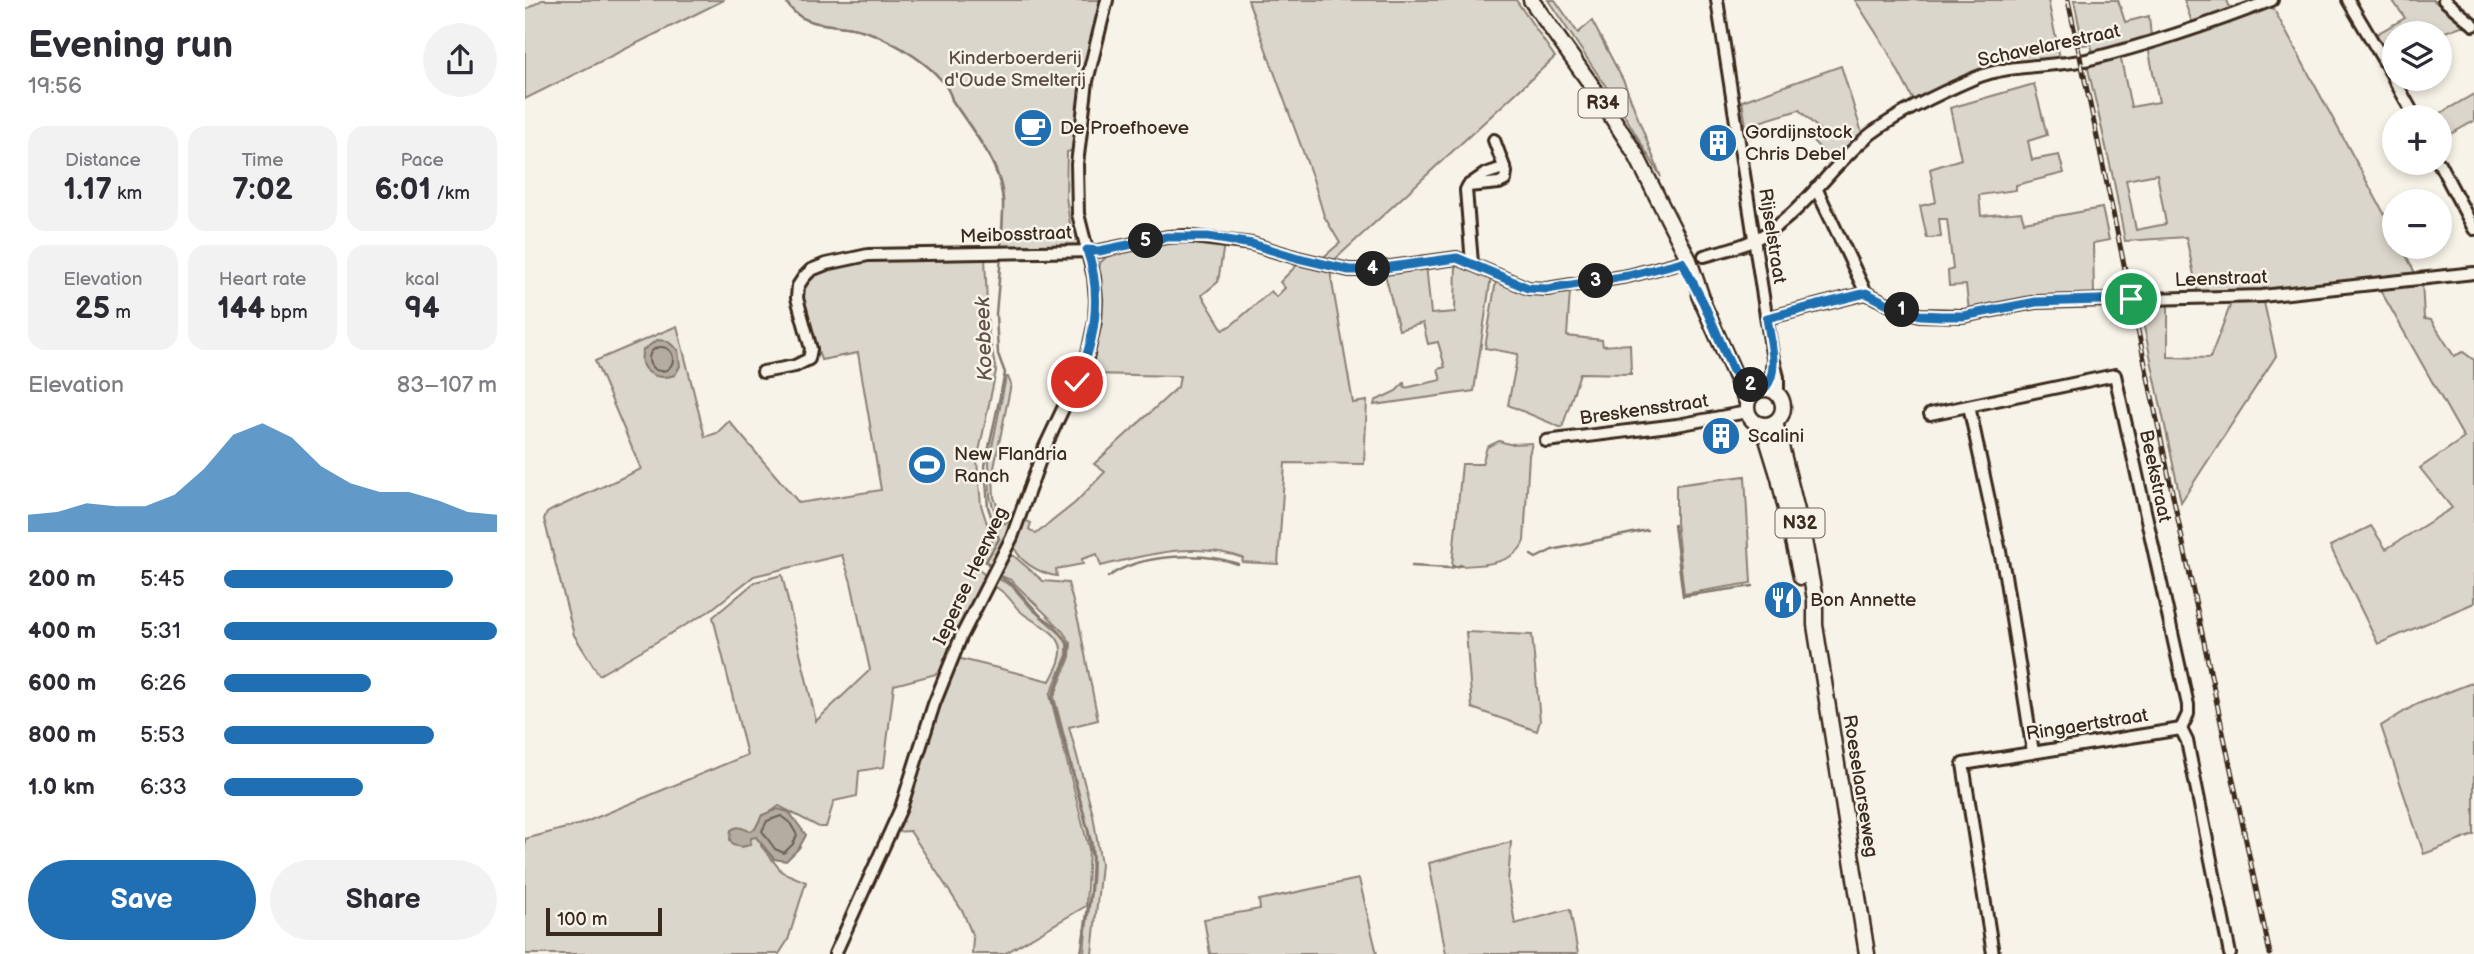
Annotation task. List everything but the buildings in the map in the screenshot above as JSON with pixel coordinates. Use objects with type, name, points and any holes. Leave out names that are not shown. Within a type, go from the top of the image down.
[{"type":"main road","name":"R34","points":[[1531,0],[1590,83],[1635,153],[1664,213],[1691,260],[1703,302],[1747,407]]},
{"type":"main road","name":"R34","points":[[1733,371],[1767,391]]},
{"type":"main road","points":[[1767,391],[1752,394],[1747,407],[1753,421],[1769,424]]},
{"type":"main road","name":"N32","points":[[1767,391],[1781,399],[1783,412],[1769,424]]},
{"type":"main road","name":"Roeselaarseweg","points":[[1769,424],[1779,478],[1815,625],[1867,954]]},
{"type":"street","name":"Ieperse Heerweg","points":[[835,954],[901,808],[935,704],[961,637],[1012,537],[1044,449],[1087,359],[1095,321],[1096,300],[1094,277],[1078,214],[1079,139],[1090,62],[1107,0]]},
{"type":"street","name":"Rijselstraat","points":[[1717,0],[1777,377],[1767,391]]},
{"type":"street","name":"Schavelarestraat","points":[[1754,241],[1786,218],[1871,134],[1893,119],[1976,78],[2012,68],[2088,59],[2165,37],[2272,0]]},
{"type":"street","points":[[2348,0],[2382,58]]},
{"type":"street","points":[[2444,0],[2474,25]]},
{"type":"street","points":[[1472,263],[1466,190],[1468,186],[1505,180],[1506,172],[1494,140]]},
{"type":"street","points":[[2445,175],[2474,229]]},
{"type":"street","points":[[1767,318],[1866,293],[1816,188]]},
{"type":"street","name":"Meibosstraat","points":[[763,372],[795,366],[810,359],[811,349],[797,298],[798,286],[804,276],[826,264],[868,256],[1099,251],[1167,237],[1185,236],[1252,244],[1349,270],[1369,270],[1457,258],[1528,288],[1547,289],[1628,276],[1754,241]]},
{"type":"street","name":"Leenstraat","points":[[1866,293],[1898,309],[1920,315],[1963,316],[2036,302],[2262,296],[2474,273]]},
{"type":"street","name":"Beekstraat","points":[[1930,414],[2115,375],[2187,705],[2188,714],[2181,730]]},
{"type":"street","points":[[1969,406],[2004,575],[2033,752]]},
{"type":"street","name":"Breskensstraat","points":[[1546,441],[1677,425],[1747,407]]},
{"type":"street","points":[[2181,730],[2186,741],[2230,954]]},
{"type":"street","name":"Ringaertstraat","points":[[1993,954],[1963,764],[2181,730]]},
{"type":"green space","points":[[542,0],[724,0],[525,99],[525,10]]},
{"type":"green space","name":"Kinderboerderij d'Oude Smelterij","points":[[785,0],[1104,0],[1074,150],[1067,152],[1066,197],[1072,238],[1078,238],[1080,242],[1077,246],[1001,250],[1003,202],[995,169],[939,78],[915,57],[886,40],[861,30],[809,21],[792,10]]},
{"type":"green space","points":[[1248,0],[1516,0],[1555,57],[1331,263],[1320,260],[1340,243],[1324,216]]},
{"type":"green space","points":[[1548,0],[1555,0],[1578,33],[1592,21],[1624,82],[1661,177],[1619,106]]},
{"type":"green space","points":[[1855,0],[2048,0],[2060,58],[2008,63],[1986,70],[1915,103],[1887,50]]},
{"type":"green space","points":[[2074,0],[2118,0],[2125,22],[2149,16],[2151,37],[2093,53],[2091,44],[2083,45]]},
{"type":"green space","points":[[2184,0],[2227,0],[2231,11],[2193,25]]},
{"type":"green space","points":[[2433,0],[2464,25],[2452,30],[2452,21],[2400,21],[2405,18],[2393,1]]},
{"type":"green space","points":[[2271,4],[2382,210],[2382,259],[2408,259],[2416,275],[2276,290],[2198,294],[2186,237],[2125,241],[2087,64],[2120,55],[2131,107],[2159,102],[2148,47]],"holes":[[[2157,174],[2166,224],[2136,230],[2126,180]]]},
{"type":"green space","points":[[2382,31],[2382,48],[2375,35]]},
{"type":"green space","points":[[1841,66],[1862,133],[1832,161],[1814,142],[1823,133],[1799,110],[1746,126],[1742,101]]},
{"type":"green space","points":[[2034,84],[2047,135],[2028,141],[2032,160],[2059,155],[2064,173],[2016,185],[2016,190],[1979,195],[1981,216],[2021,212],[2024,222],[2102,208],[2109,240],[2093,243],[2094,296],[2031,298],[1969,311],[1966,285],[1949,286],[1948,271],[1953,269],[1947,219],[1939,219],[1941,237],[1927,238],[1920,206],[1936,202],[1930,169],[1961,159],[1950,108]]},
{"type":"green space","points":[[2474,94],[2474,121],[2452,133],[2452,107]]},
{"type":"green space","points":[[1178,240],[1224,244],[1218,282],[1202,295],[1223,330],[1271,291],[1276,297],[1285,288],[1280,282],[1300,262],[1330,271],[1353,403],[1367,401],[1364,464],[1285,463],[1278,564],[1242,562],[1243,558],[1225,553],[1190,550],[1154,554],[1101,566],[1097,554],[1082,559],[1083,564],[1056,569],[1057,576],[1043,572],[1023,560],[1015,548],[1014,541],[1022,519],[1031,523],[1029,529],[1036,534],[1075,503],[1105,472],[1094,464],[1178,387],[1180,376],[1085,372],[1100,263],[1110,253]]},
{"type":"green space","points":[[985,256],[988,330],[996,371],[977,461],[981,505],[990,533],[986,543],[977,552],[975,566],[987,577],[940,673],[894,685],[884,767],[859,771],[857,796],[834,801],[826,827],[819,827],[779,806],[760,820],[761,846],[782,872],[806,882],[788,940],[779,954],[525,954],[525,839],[581,824],[747,755],[713,617],[755,582],[782,575],[816,721],[870,670],[851,582],[842,555],[754,576],[708,612],[599,675],[574,635],[544,519],[547,513],[554,509],[641,469],[595,361],[677,326],[705,437],[717,433],[729,421],[799,503],[881,490],[858,353],[821,360],[800,289],[813,272],[862,260]]},
{"type":"green space","points":[[1456,262],[1491,277],[1474,391],[1374,405],[1375,401],[1396,391],[1404,383],[1405,388],[1441,380],[1438,369],[1445,367],[1438,342],[1428,344],[1423,323],[1399,330],[1385,274],[1388,271],[1426,264],[1431,314],[1455,312]]},
{"type":"green space","points":[[1496,280],[1530,294],[1570,291],[1567,336],[1602,340],[1603,346],[1630,344],[1631,374],[1580,373],[1562,428],[1508,405],[1518,354],[1485,348]]},
{"type":"green space","points":[[2422,280],[2424,319],[2431,320],[2454,356],[2463,352],[2474,360],[2474,603],[2378,644],[2330,546],[2371,526],[2386,549],[2452,508],[2420,468],[2464,438],[2377,284]]},
{"type":"green space","points":[[2263,298],[2276,356],[2181,502],[2139,303],[2168,302],[2168,357],[2210,358],[2232,301]]},
{"type":"green space","points":[[1006,377],[1011,384],[993,473],[994,497],[1004,524],[1014,517],[992,564],[985,562],[983,558],[995,536],[995,529],[999,526],[990,497],[989,462]]},
{"type":"green space","points":[[1499,441],[1509,444],[1532,443],[1524,541],[1519,549],[1503,560],[1482,565],[1452,566],[1462,464],[1482,464],[1487,447]]},
{"type":"green space","points":[[1745,476],[1751,583],[1684,594],[1676,522],[1676,485]]},
{"type":"green space","points":[[1010,556],[1014,556],[1043,581],[1068,583],[1079,624],[1098,720],[1069,727],[1093,815],[1101,864],[1092,954],[1084,954],[1092,885],[1092,844],[1054,697],[1070,657],[1071,643],[1060,628],[1011,580],[999,575]]},
{"type":"green space","points":[[997,578],[1012,586],[1032,609],[1063,636],[1067,644],[1067,655],[1050,695],[1089,849],[1086,906],[1004,954],[972,954],[973,937],[963,912],[910,831],[895,832],[957,658],[1050,681],[1058,665],[1061,649],[1055,636],[1022,613],[993,585]]},
{"type":"green space","points":[[1466,632],[1532,635],[1540,721],[1537,731],[1472,708]]},
{"type":"green space","points":[[2474,682],[2474,835],[2424,854],[2381,726],[2415,705]]},
{"type":"green space","points":[[1511,842],[1508,882],[1515,924],[1570,909],[1578,954],[1446,954],[1429,863]]},
{"type":"green space","points":[[1359,879],[1377,954],[1210,954],[1204,919],[1260,909],[1259,900]]},
{"type":"water","points":[[657,340],[667,341],[678,350],[680,366],[675,375],[655,376],[645,369],[643,350]]},
{"type":"water","points":[[778,809],[789,812],[806,835],[799,848],[786,861],[774,859],[756,837],[751,838],[750,845],[733,845],[730,840],[731,830],[738,827],[750,831],[755,829],[762,815]]},
{"type":"waterway","name":"Koebeek","points":[[785,0],[792,10],[809,21],[861,30],[886,40],[915,57],[939,78],[984,146],[997,172],[1003,199],[1001,249]]},
{"type":"waterway","name":"Koebeek","points":[[992,570],[986,561],[999,539],[988,507],[985,466],[1005,373],[998,354],[996,314],[1001,256]]},
{"type":"waterway","points":[[1674,525],[1683,596],[1753,586]]},
{"type":"waterway","points":[[1531,555],[1536,558],[1552,550],[1647,530]]},
{"type":"waterway","points":[[1108,577],[1136,563],[1171,557],[1207,557],[1238,564]]},
{"type":"waterway","points":[[1412,566],[1450,568],[1462,565]]},
{"type":"waterway","name":"Koebeek","points":[[996,574],[1013,585],[1040,615],[1054,625],[1069,644],[1069,654],[1052,697],[1088,831],[1092,857],[1081,954]]},
{"type":"railway","points":[[2068,0],[2270,954]]},
{"type":"place","name":"De Proefhoeve","points":[[1033,128]]},
{"type":"place","name":"Gordijnstock Chris Debel","points":[[1718,143]]},
{"type":"place","name":"Scalini","points":[[1721,436]]},
{"type":"place","name":"New Flandria Ranch","points":[[927,465]]},
{"type":"place","name":"Bon Annette","points":[[1783,600]]},
{"type":"route","points":[[1077,382],[1087,359],[1095,321],[1094,277],[1087,250],[1099,251],[1167,237],[1208,237],[1252,244],[1349,270],[1369,270],[1457,258],[1528,288],[1547,289],[1628,276],[1682,262],[1733,371],[1758,390],[1769,384],[1772,376],[1767,318],[1792,314],[1853,295],[1866,293],[1898,309],[1920,315],[1941,316],[1963,316],[2052,300],[2131,299]]}]
